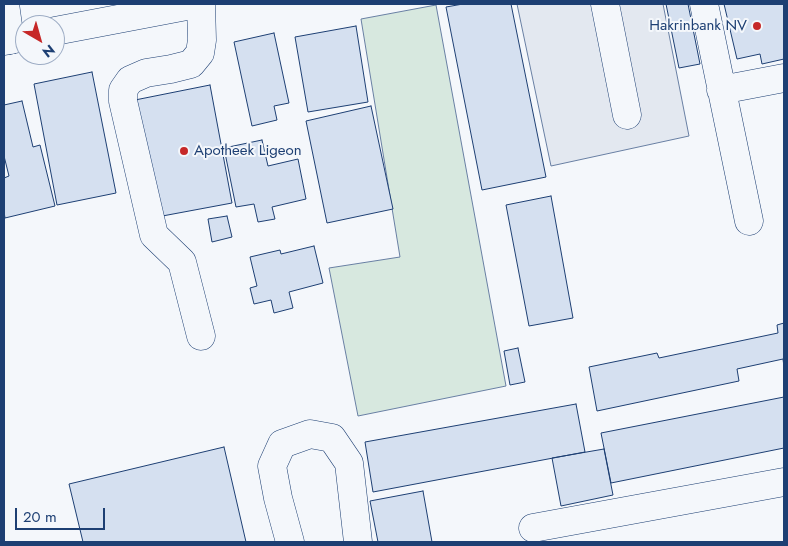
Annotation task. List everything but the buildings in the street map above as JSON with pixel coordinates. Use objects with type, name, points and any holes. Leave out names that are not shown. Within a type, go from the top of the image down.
[{"type":"main road","points":[[5,4],[13,39]]},
{"type":"main road","points":[[65,29],[197,4]]},
{"type":"main road","points":[[201,4],[202,40],[200,53],[190,64],[146,73],[130,80],[123,90],[123,102],[154,235],[182,262],[201,336]]},
{"type":"main road","points":[[605,4],[627,115]]},
{"type":"main road","points":[[704,4],[749,221]]},
{"type":"main road","points":[[721,90],[784,78]]},
{"type":"main road","points":[[290,542],[278,498],[272,466],[282,444],[310,434],[332,438],[349,463],[358,542]]},
{"type":"main road","points":[[533,528],[784,482]]},
{"type":"shaded area","points":[[517,4],[663,4],[689,136],[551,166]]},
{"type":"shaded area","points":[[436,5],[506,386],[358,416],[329,268],[400,257],[361,19]]},
{"type":"place","name":"Hakrinbank NV","points":[[757,26]]},
{"type":"place","name":"Apotheek Ligeon","points":[[184,151]]}]
